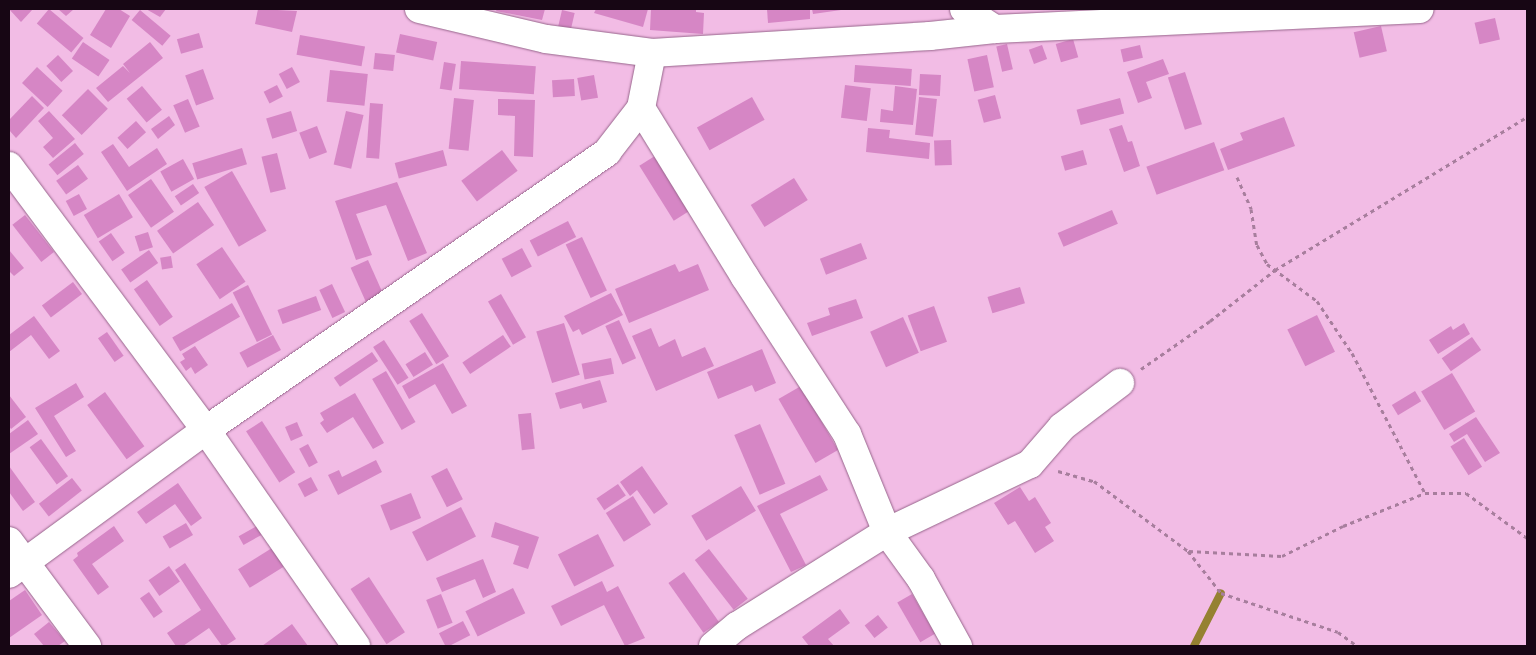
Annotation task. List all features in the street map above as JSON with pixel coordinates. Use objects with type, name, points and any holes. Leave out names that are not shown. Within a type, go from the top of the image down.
[{"type":"street","points":[[419,9],[546,39],[652,53],[930,36],[995,29],[1420,9]]},
{"type":"street","points":[[964,9],[995,29]]},
{"type":"street","points":[[17,568],[206,430],[607,152],[641,108],[652,53]]},
{"type":"street","points":[[641,108],[745,277],[847,434],[888,532],[921,579],[958,646]]},
{"type":"street","points":[[9,166],[206,430],[356,646]]},
{"type":"street","points":[[713,646],[737,626],[888,532],[1030,464],[1062,428],[1120,383]]},
{"type":"street","points":[[9,541],[17,568],[87,646]]},
{"type":"path","points":[[1120,383],[1210,321],[1275,270],[1527,117]]},
{"type":"path","points":[[1237,177],[1251,209],[1257,245],[1267,264],[1317,301],[1322,308],[1352,353],[1425,493]]},
{"type":"path","points":[[1030,464],[1094,481],[1188,551],[1221,593],[1338,632],[1357,646]]},
{"type":"path","points":[[1188,551],[1282,556],[1342,526],[1425,493],[1466,493],[1527,538]]},
{"type":"building","points":[[9,9],[33,9],[21,22]]},
{"type":"building","points":[[49,9],[83,38],[71,52],[37,24]]},
{"type":"building","points":[[58,9],[74,9],[66,16]]},
{"type":"building","points":[[106,9],[119,9],[130,16],[111,48],[90,35]]},
{"type":"building","points":[[146,9],[166,9],[160,17]]},
{"type":"building","points":[[258,9],[297,11],[292,32],[255,24]]},
{"type":"building","points":[[497,9],[545,9],[542,20],[496,11]]},
{"type":"building","points":[[596,9],[648,9],[643,27],[594,13]]},
{"type":"building","points":[[651,9],[696,9],[696,12],[704,13],[703,34],[650,30]]},
{"type":"building","points":[[767,9],[810,9],[810,19],[768,23]]},
{"type":"building","points":[[812,9],[841,9],[841,10],[813,14]]},
{"type":"building","points":[[140,10],[171,36],[162,46],[132,20]]},
{"type":"building","points":[[562,10],[575,13],[571,29],[558,27]]},
{"type":"building","points":[[1495,18],[1500,39],[1479,44],[1475,23]]},
{"type":"building","points":[[1381,26],[1387,51],[1360,58],[1354,32]]},
{"type":"building","points":[[199,33],[203,47],[181,54],[177,39]]},
{"type":"building","points":[[400,34],[437,42],[433,60],[396,53]]},
{"type":"building","points":[[300,35],[365,46],[362,66],[297,55]]},
{"type":"building","points":[[1073,39],[1078,57],[1061,62],[1056,44]]},
{"type":"building","points":[[83,42],[110,60],[98,76],[72,59]]},
{"type":"building","points":[[150,42],[163,58],[108,102],[96,88],[123,66],[130,73],[123,64]]},
{"type":"building","points":[[1007,44],[1013,69],[1002,72],[996,46]]},
{"type":"building","points":[[1042,45],[1047,59],[1034,64],[1029,50]]},
{"type":"building","points":[[1140,45],[1143,58],[1123,62],[1121,49]]},
{"type":"building","points":[[375,53],[395,55],[393,71],[373,69]]},
{"type":"building","points":[[58,55],[73,71],[61,82],[46,66]]},
{"type":"building","points":[[987,55],[994,87],[974,91],[967,59]]},
{"type":"building","points":[[1163,59],[1169,74],[1146,82],[1152,98],[1138,103],[1127,72]]},
{"type":"building","points":[[461,61],[536,66],[534,94],[459,89]]},
{"type":"building","points":[[444,62],[456,64],[452,91],[440,89]]},
{"type":"building","points":[[855,65],[912,69],[911,86],[854,82]]},
{"type":"building","points":[[37,67],[63,91],[48,107],[22,83]]},
{"type":"building","points":[[292,67],[300,82],[287,89],[279,74]]},
{"type":"building","points":[[203,69],[214,99],[196,106],[185,75]]},
{"type":"building","points":[[330,70],[368,74],[364,106],[327,102]]},
{"type":"building","points":[[1185,72],[1202,124],[1185,130],[1168,78]]},
{"type":"building","points":[[920,74],[941,75],[940,96],[919,95]]},
{"type":"building","points":[[594,75],[598,98],[581,101],[577,78]]},
{"type":"building","points":[[574,79],[575,96],[553,97],[552,80]]},
{"type":"building","points":[[277,85],[283,97],[270,103],[264,92]]},
{"type":"building","points":[[845,85],[871,88],[867,121],[841,118]]},
{"type":"building","points":[[142,86],[162,110],[147,123],[127,99]]},
{"type":"building","points":[[895,86],[917,89],[913,125],[880,122],[881,109],[893,111]]},
{"type":"building","points":[[88,89],[108,109],[82,135],[62,115]]},
{"type":"building","points":[[995,95],[1001,118],[984,123],[978,100]]},
{"type":"building","points":[[32,96],[44,108],[16,138],[9,130],[9,120]]},
{"type":"building","points":[[752,97],[765,120],[710,150],[697,128]]},
{"type":"building","points":[[919,97],[937,99],[933,137],[915,135]]},
{"type":"building","points":[[454,98],[474,100],[469,151],[449,149]]},
{"type":"building","points":[[1120,98],[1124,113],[1081,125],[1077,110]]},
{"type":"building","points":[[188,99],[200,127],[185,133],[173,105]]},
{"type":"building","points":[[498,99],[535,100],[533,157],[514,156],[515,116],[498,115]]},
{"type":"building","points":[[370,103],[383,104],[379,159],[366,158]]},
{"type":"building","points":[[49,111],[75,139],[53,158],[43,147],[53,138],[38,121]]},
{"type":"building","points":[[291,111],[297,131],[272,139],[266,119]]},
{"type":"building","points":[[346,111],[364,115],[351,169],[334,165]]},
{"type":"building","points":[[169,116],[175,125],[158,139],[151,129]]},
{"type":"building","points":[[1284,117],[1295,146],[1228,170],[1220,149],[1243,140],[1240,133]]},
{"type":"building","points":[[136,121],[146,132],[127,149],[117,138]]},
{"type":"building","points":[[1122,125],[1128,142],[1132,141],[1140,166],[1124,172],[1109,129]]},
{"type":"building","points":[[317,126],[327,152],[309,159],[299,133]]},
{"type":"building","points":[[868,128],[890,130],[889,138],[930,143],[929,159],[866,152]]},
{"type":"building","points":[[951,140],[952,165],[935,166],[934,141]]},
{"type":"building","points":[[1214,142],[1224,170],[1157,195],[1146,167]]},
{"type":"building","points":[[75,143],[84,154],[57,175],[49,164]]},
{"type":"building","points":[[113,144],[129,167],[157,148],[167,164],[127,191],[101,152]]},
{"type":"building","points":[[242,148],[247,164],[197,179],[192,163]]},
{"type":"building","points":[[443,150],[447,165],[399,178],[395,163]]},
{"type":"building","points":[[502,150],[518,171],[477,201],[461,181]]},
{"type":"building","points":[[1083,150],[1087,164],[1065,171],[1061,156]]},
{"type":"building","points":[[277,153],[286,189],[270,193],[261,157]]},
{"type":"building","points":[[658,154],[692,209],[674,221],[639,166]]},
{"type":"building","points":[[183,159],[194,179],[171,192],[160,172]]},
{"type":"building","points":[[78,165],[88,179],[66,195],[56,181]]},
{"type":"building","points":[[232,171],[266,231],[239,247],[204,187]]},
{"type":"building","points":[[794,178],[808,200],[765,227],[751,205]]},
{"type":"building","points":[[151,179],[174,212],[151,228],[128,195]]},
{"type":"building","points":[[397,182],[427,253],[408,261],[386,205],[356,214],[372,255],[356,260],[335,201]]},
{"type":"building","points":[[193,184],[199,193],[181,205],[175,196]]},
{"type":"building","points":[[79,194],[87,209],[74,216],[66,201]]},
{"type":"building","points":[[119,194],[133,217],[98,238],[84,215]]},
{"type":"building","points":[[198,202],[214,225],[173,254],[157,231]]},
{"type":"building","points":[[1112,210],[1118,224],[1064,247],[1058,233]]},
{"type":"building","points":[[25,215],[54,252],[41,262],[12,225]]},
{"type":"building","points":[[568,221],[576,237],[538,257],[530,241]]},
{"type":"building","points":[[148,232],[153,247],[140,252],[135,236]]},
{"type":"building","points":[[111,233],[125,253],[112,261],[99,242]]},
{"type":"building","points":[[582,237],[607,290],[591,298],[566,245]]},
{"type":"building","points":[[861,243],[867,259],[826,275],[820,259]]},
{"type":"building","points":[[222,247],[245,282],[220,299],[196,264]]},
{"type":"building","points":[[522,248],[532,267],[512,277],[502,259]]},
{"type":"building","points":[[9,250],[24,268],[14,276],[9,271]]},
{"type":"building","points":[[149,250],[158,263],[130,283],[121,270]]},
{"type":"building","points":[[171,256],[173,268],[162,270],[160,258]]},
{"type":"building","points":[[368,260],[383,294],[366,302],[351,268]]},
{"type":"building","points":[[675,264],[679,272],[698,264],[709,290],[629,323],[615,289]]},
{"type":"building","points":[[147,280],[173,317],[160,326],[134,289]]},
{"type":"building","points":[[73,282],[82,294],[51,317],[42,305]]},
{"type":"building","points":[[332,284],[345,312],[332,318],[319,290]]},
{"type":"building","points":[[248,285],[272,334],[257,342],[233,292]]},
{"type":"building","points":[[1020,287],[1025,303],[992,313],[987,297]]},
{"type":"building","points":[[611,293],[623,315],[582,335],[579,329],[573,332],[564,316]]},
{"type":"building","points":[[501,294],[526,337],[513,345],[488,302]]},
{"type":"building","points":[[316,296],[321,310],[283,324],[277,310]]},
{"type":"building","points":[[856,299],[863,318],[812,336],[807,323],[830,315],[828,308]]},
{"type":"building","points":[[232,303],[240,317],[180,351],[172,338]]},
{"type":"building","points":[[934,306],[947,342],[921,351],[908,316]]},
{"type":"building","points":[[422,313],[449,356],[436,364],[409,321]]},
{"type":"building","points":[[1317,315],[1335,352],[1305,366],[1287,329]]},
{"type":"building","points":[[34,316],[60,351],[49,359],[31,335],[9,352],[9,335]]},
{"type":"building","points":[[903,317],[919,353],[886,367],[870,332]]},
{"type":"building","points":[[619,320],[636,358],[622,364],[605,326]]},
{"type":"building","points":[[564,323],[580,375],[552,383],[536,331]]},
{"type":"building","points":[[1464,323],[1470,334],[1438,354],[1429,340],[1451,326],[1453,330]]},
{"type":"building","points":[[651,328],[659,347],[675,339],[682,357],[705,347],[714,366],[656,391],[632,336]]},
{"type":"building","points":[[107,332],[124,356],[115,362],[98,338]]},
{"type":"building","points":[[273,335],[281,350],[247,368],[239,353]]},
{"type":"building","points":[[503,335],[511,347],[470,374],[462,362]]},
{"type":"building","points":[[1472,337],[1481,350],[1451,371],[1442,358]]},
{"type":"building","points":[[384,340],[409,378],[398,385],[373,347]]},
{"type":"building","points":[[195,346],[208,365],[195,374],[191,367],[186,371],[180,362],[185,359],[182,354]]},
{"type":"building","points":[[762,349],[776,383],[755,392],[752,385],[718,399],[707,372]]},
{"type":"building","points":[[372,352],[378,361],[340,387],[334,378]]},
{"type":"building","points":[[425,352],[433,365],[413,377],[405,364]]},
{"type":"building","points":[[611,358],[614,374],[585,379],[582,364]]},
{"type":"building","points":[[443,363],[467,406],[452,414],[435,384],[409,399],[402,386]]},
{"type":"building","points":[[386,371],[416,422],[402,430],[372,379]]},
{"type":"building","points":[[1452,373],[1475,412],[1444,430],[1421,392]]},
{"type":"building","points":[[600,380],[607,402],[583,409],[581,403],[560,409],[555,393]]},
{"type":"building","points":[[76,383],[84,397],[54,416],[76,451],[66,457],[35,408]]},
{"type":"building","points":[[801,386],[838,450],[815,463],[778,399]]},
{"type":"building","points":[[1415,391],[1421,401],[1398,415],[1392,405]]},
{"type":"building","points":[[105,392],[144,446],[127,459],[87,405]]},
{"type":"building","points":[[355,393],[384,443],[373,449],[353,417],[327,433],[320,423],[324,420],[320,413]]},
{"type":"building","points":[[9,395],[26,417],[11,429],[9,426]]},
{"type":"building","points":[[531,413],[535,449],[522,450],[518,414]]},
{"type":"building","points":[[1476,417],[1500,453],[1485,462],[1467,434],[1454,442],[1449,434]]},
{"type":"building","points":[[28,420],[38,434],[9,454],[9,434]]},
{"type":"building","points":[[262,421],[295,472],[279,483],[246,431]]},
{"type":"building","points":[[297,422],[303,436],[291,441],[285,427]]},
{"type":"building","points":[[760,424],[785,484],[760,495],[734,435]]},
{"type":"building","points":[[1464,438],[1482,467],[1468,475],[1450,446]]},
{"type":"building","points":[[41,439],[68,476],[57,484],[30,447]]},
{"type":"building","points":[[308,444],[318,463],[309,467],[299,449]]},
{"type":"building","points":[[376,460],[382,472],[338,495],[328,475],[339,470],[342,477]]},
{"type":"building","points":[[9,466],[35,502],[23,511],[9,492]]},
{"type":"building","points":[[642,466],[668,504],[654,514],[637,490],[630,496],[620,482]]},
{"type":"building","points":[[447,468],[463,499],[447,507],[431,476]]},
{"type":"building","points":[[820,475],[828,490],[780,514],[806,565],[791,572],[757,506]]},
{"type":"building","points":[[311,477],[318,490],[305,497],[298,484]]},
{"type":"building","points":[[72,478],[82,491],[49,516],[39,504]]},
{"type":"building","points":[[178,483],[202,518],[191,526],[175,504],[146,524],[137,512]]},
{"type":"building","points":[[618,484],[626,496],[604,510],[596,499]]},
{"type":"building","points":[[741,486],[756,511],[706,541],[691,516]]},
{"type":"building","points":[[1020,487],[1029,501],[1035,497],[1051,523],[1045,527],[1054,541],[1035,553],[1015,521],[1008,525],[994,503]]},
{"type":"building","points":[[411,493],[421,518],[391,530],[380,505]]},
{"type":"building","points":[[633,496],[651,525],[624,542],[606,513]]},
{"type":"building","points":[[461,507],[476,536],[427,561],[412,532]]},
{"type":"building","points":[[495,522],[539,537],[528,569],[513,564],[519,546],[491,537]]},
{"type":"building","points":[[186,523],[193,535],[170,549],[163,536]]},
{"type":"building","points":[[114,526],[124,541],[92,564],[109,587],[98,595],[73,560],[78,556],[77,553]]},
{"type":"building","points":[[257,526],[262,535],[243,545],[239,536]]},
{"type":"building","points":[[598,534],[614,566],[574,587],[558,554]]},
{"type":"building","points":[[272,548],[284,567],[250,588],[238,569]]},
{"type":"building","points":[[709,549],[748,599],[734,610],[695,560]]},
{"type":"building","points":[[483,559],[496,592],[483,598],[475,579],[442,592],[436,578]]},
{"type":"building","points":[[185,563],[236,639],[225,646],[222,646],[209,628],[183,646],[176,646],[167,633],[201,610],[175,570]]},
{"type":"building","points":[[169,566],[180,582],[159,596],[149,580]]},
{"type":"building","points":[[684,572],[719,622],[703,633],[668,583]]},
{"type":"building","points":[[369,577],[405,632],[386,644],[351,589]]},
{"type":"building","points":[[602,581],[607,592],[618,586],[645,638],[625,646],[604,605],[561,626],[551,606]]},
{"type":"building","points":[[513,588],[525,613],[478,636],[465,611]]},
{"type":"building","points":[[25,590],[42,615],[9,638],[9,601]]},
{"type":"building","points":[[149,592],[163,612],[154,618],[140,598]]},
{"type":"building","points":[[441,594],[453,623],[438,629],[426,600]]},
{"type":"building","points":[[912,594],[935,634],[920,642],[897,602]]},
{"type":"building","points":[[840,609],[850,623],[828,639],[834,646],[809,646],[802,637]]},
{"type":"building","points":[[878,615],[888,628],[874,638],[865,625]]},
{"type":"building","points":[[463,621],[470,635],[445,646],[439,633]]},
{"type":"building","points":[[49,622],[65,641],[58,646],[44,646],[34,634]]},
{"type":"building","points":[[292,624],[308,646],[262,646]]},
{"type":"waterway","points":[[1194,646],[1221,593]]}]
